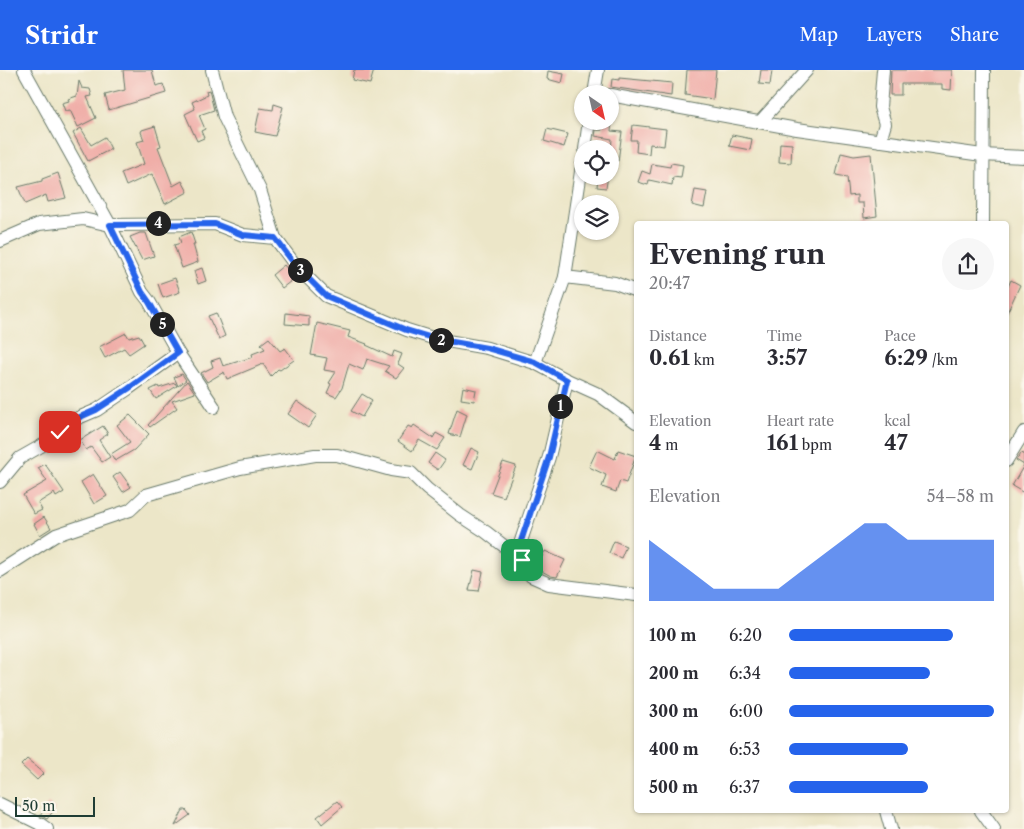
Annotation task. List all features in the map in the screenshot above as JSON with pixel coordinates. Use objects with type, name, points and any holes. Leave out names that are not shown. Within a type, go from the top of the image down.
[{"type":"street","points":[[24,70],[110,225],[142,292],[178,353],[214,407]]},
{"type":"street","points":[[212,70],[224,117],[260,190],[275,238],[296,266],[326,296],[406,330],[436,339],[487,348],[535,362],[567,380],[598,394],[634,421]]},
{"type":"street","points":[[597,85],[598,70]]},
{"type":"street","points":[[760,122],[807,70]]},
{"type":"street","points":[[880,141],[885,124],[880,107],[883,70]]},
{"type":"street","points":[[983,221],[984,70]]},
{"type":"street","points":[[619,97],[797,129],[982,155],[1024,157]]},
{"type":"street","points":[[535,362],[565,276],[579,185]]},
{"type":"street","points":[[0,241],[39,224],[83,219],[110,225],[215,224],[243,235],[275,238]]},
{"type":"street","points":[[565,276],[615,283],[634,289]]},
{"type":"street","points":[[0,482],[20,458],[50,440],[71,421],[96,410],[178,353]]},
{"type":"street","points":[[567,380],[549,457],[520,544],[522,560],[531,576],[549,584],[634,595]]},
{"type":"street","points":[[1009,456],[1024,432]]},
{"type":"street","points":[[0,571],[56,535],[130,510],[146,495],[240,468],[315,455],[336,455],[391,470],[411,473],[427,489],[522,560]]},
{"type":"street","points":[[0,804],[47,829]]},
{"type":"street","points":[[887,813],[891,829]]},
{"type":"street","points":[[982,813],[994,829]]},
{"type":"building","points":[[123,70],[152,70],[156,86],[163,84],[166,93],[109,110],[105,95],[125,90]]},
{"type":"building","points":[[354,70],[374,70],[370,84],[352,80]]},
{"type":"building","points":[[687,70],[716,70],[713,99],[685,95]]},
{"type":"building","points":[[761,70],[772,70],[770,85],[759,84]]},
{"type":"building","points":[[891,70],[952,70],[951,90],[942,89],[942,84],[901,84],[901,95],[890,95]]},
{"type":"building","points":[[548,71],[564,74],[562,83],[547,79]]},
{"type":"building","points":[[619,78],[672,83],[671,96],[619,88],[619,85],[611,85],[612,79],[619,80]]},
{"type":"building","points":[[79,81],[82,88],[90,89],[92,96],[87,97],[96,118],[78,127],[70,110],[65,111],[62,103],[77,96]]},
{"type":"building","points":[[209,90],[214,110],[199,115],[205,129],[201,131],[204,138],[197,141],[185,114],[195,109],[192,102],[207,95],[206,91]]},
{"type":"building","points":[[274,104],[283,107],[275,136],[255,132],[260,108],[273,110]]},
{"type":"building","points":[[633,125],[666,129],[664,146],[650,144],[649,154],[636,152],[637,140],[631,140]]},
{"type":"building","points":[[155,126],[161,146],[158,147],[173,186],[182,181],[188,192],[165,204],[152,174],[126,186],[121,173],[144,164],[137,142],[144,140],[142,130]]},
{"type":"building","points":[[81,128],[91,145],[105,137],[111,149],[88,161],[73,133]]},
{"type":"building","points":[[547,129],[568,134],[564,147],[544,141]]},
{"type":"building","points":[[596,130],[622,132],[619,154],[619,140],[595,136]]},
{"type":"building","points":[[732,135],[752,139],[750,150],[729,146]]},
{"type":"building","points":[[780,143],[792,144],[791,163],[779,162]]},
{"type":"building","points":[[841,153],[854,156],[871,154],[877,216],[864,218],[863,203],[857,203],[857,195],[849,196],[847,177],[836,175]]},
{"type":"building","points":[[671,163],[683,165],[681,178],[673,177],[672,185],[649,180],[648,185],[638,182],[642,171],[650,174],[652,164],[670,167]]},
{"type":"building","points":[[58,173],[66,198],[48,202],[46,195],[25,204],[18,187],[42,181],[42,179]]},
{"type":"building","points":[[597,185],[606,185],[606,188],[597,187]]},
{"type":"building","points":[[695,190],[707,192],[704,208],[692,205]]},
{"type":"building","points":[[191,232],[198,262],[182,268],[174,245],[181,243],[179,237]]},
{"type":"building","points":[[146,233],[154,256],[142,260],[130,237]]},
{"type":"building","points":[[284,265],[295,278],[282,288],[272,275]]},
{"type":"building","points":[[202,268],[206,281],[198,284],[194,271]]},
{"type":"building","points":[[175,278],[180,292],[163,298],[158,284]]},
{"type":"building","points":[[1011,280],[1020,285],[1009,309],[1009,284]]},
{"type":"building","points":[[216,313],[225,336],[219,339],[208,316]]},
{"type":"building","points":[[286,313],[309,316],[309,326],[285,324]]},
{"type":"building","points":[[317,323],[350,331],[348,337],[392,357],[394,351],[402,354],[398,364],[404,368],[396,378],[385,371],[389,366],[367,359],[363,370],[349,364],[342,388],[336,397],[327,393],[331,384],[329,383],[336,372],[324,370],[327,358],[311,355]]},
{"type":"building","points":[[126,333],[129,338],[139,335],[144,344],[129,354],[124,348],[105,358],[99,347]]},
{"type":"building","points":[[269,338],[280,351],[285,348],[294,360],[280,370],[278,369],[271,376],[263,364],[227,379],[224,372],[207,382],[201,373],[213,367],[211,361],[220,358],[223,366],[253,357],[252,354],[265,349],[261,344]]},
{"type":"building","points":[[182,374],[186,380],[178,386],[174,377]]},
{"type":"building","points":[[187,381],[195,393],[172,401],[177,408],[150,427],[148,425]]},
{"type":"building","points":[[175,383],[177,386],[156,399],[150,390],[158,386],[159,388]]},
{"type":"building","points":[[463,387],[476,390],[474,401],[461,399]]},
{"type":"building","points":[[362,394],[372,400],[362,417],[351,411]]},
{"type":"building","points":[[297,401],[317,415],[308,428],[288,414]]},
{"type":"building","points":[[457,409],[467,414],[460,437],[449,434]]},
{"type":"building","points":[[130,415],[149,434],[134,450],[115,461],[111,454],[130,442],[117,425]]},
{"type":"building","points":[[414,425],[433,438],[436,433],[445,438],[437,450],[419,440],[412,451],[398,441],[408,426],[412,428]]},
{"type":"building","points":[[103,426],[108,434],[99,440],[110,457],[102,462],[91,447],[86,450],[80,440]]},
{"type":"building","points":[[471,448],[479,452],[472,469],[463,465]]},
{"type":"building","points":[[597,450],[615,459],[618,450],[634,455],[634,461],[626,483],[620,481],[616,492],[602,487],[606,475],[589,467]]},
{"type":"building","points":[[435,453],[445,460],[438,470],[428,463]]},
{"type":"building","points":[[1021,453],[1024,454],[1024,465],[1016,460]]},
{"type":"building","points":[[503,462],[516,466],[504,497],[491,493]]},
{"type":"building","points":[[45,464],[64,492],[56,497],[54,493],[38,503],[42,510],[34,514],[23,495],[47,481],[38,468]]},
{"type":"building","points":[[1024,465],[1024,493],[1012,486]]},
{"type":"building","points":[[120,472],[131,487],[123,492],[113,477]]},
{"type":"building","points":[[93,474],[107,496],[94,504],[81,482]]},
{"type":"building","points":[[44,517],[51,528],[40,535],[34,524]]},
{"type":"building","points":[[614,541],[626,546],[621,558],[609,553]]},
{"type":"building","points":[[545,551],[565,560],[557,577],[536,568]]},
{"type":"building","points":[[474,570],[483,572],[479,591],[469,590]]},
{"type":"building","points":[[27,759],[44,773],[37,780],[21,765]]},
{"type":"building","points":[[337,801],[342,807],[322,824],[317,817]]},
{"type":"building","points":[[48,804],[55,809],[47,819],[40,815]]},
{"type":"building","points":[[183,810],[186,810],[190,815],[175,826]]},
{"type":"route","points":[[60,432],[71,421],[96,410],[178,353],[142,292],[110,225],[215,224],[243,235],[275,238],[296,266],[326,296],[406,330],[436,339],[487,348],[535,362],[567,380],[549,457],[520,544],[522,560]]}]
